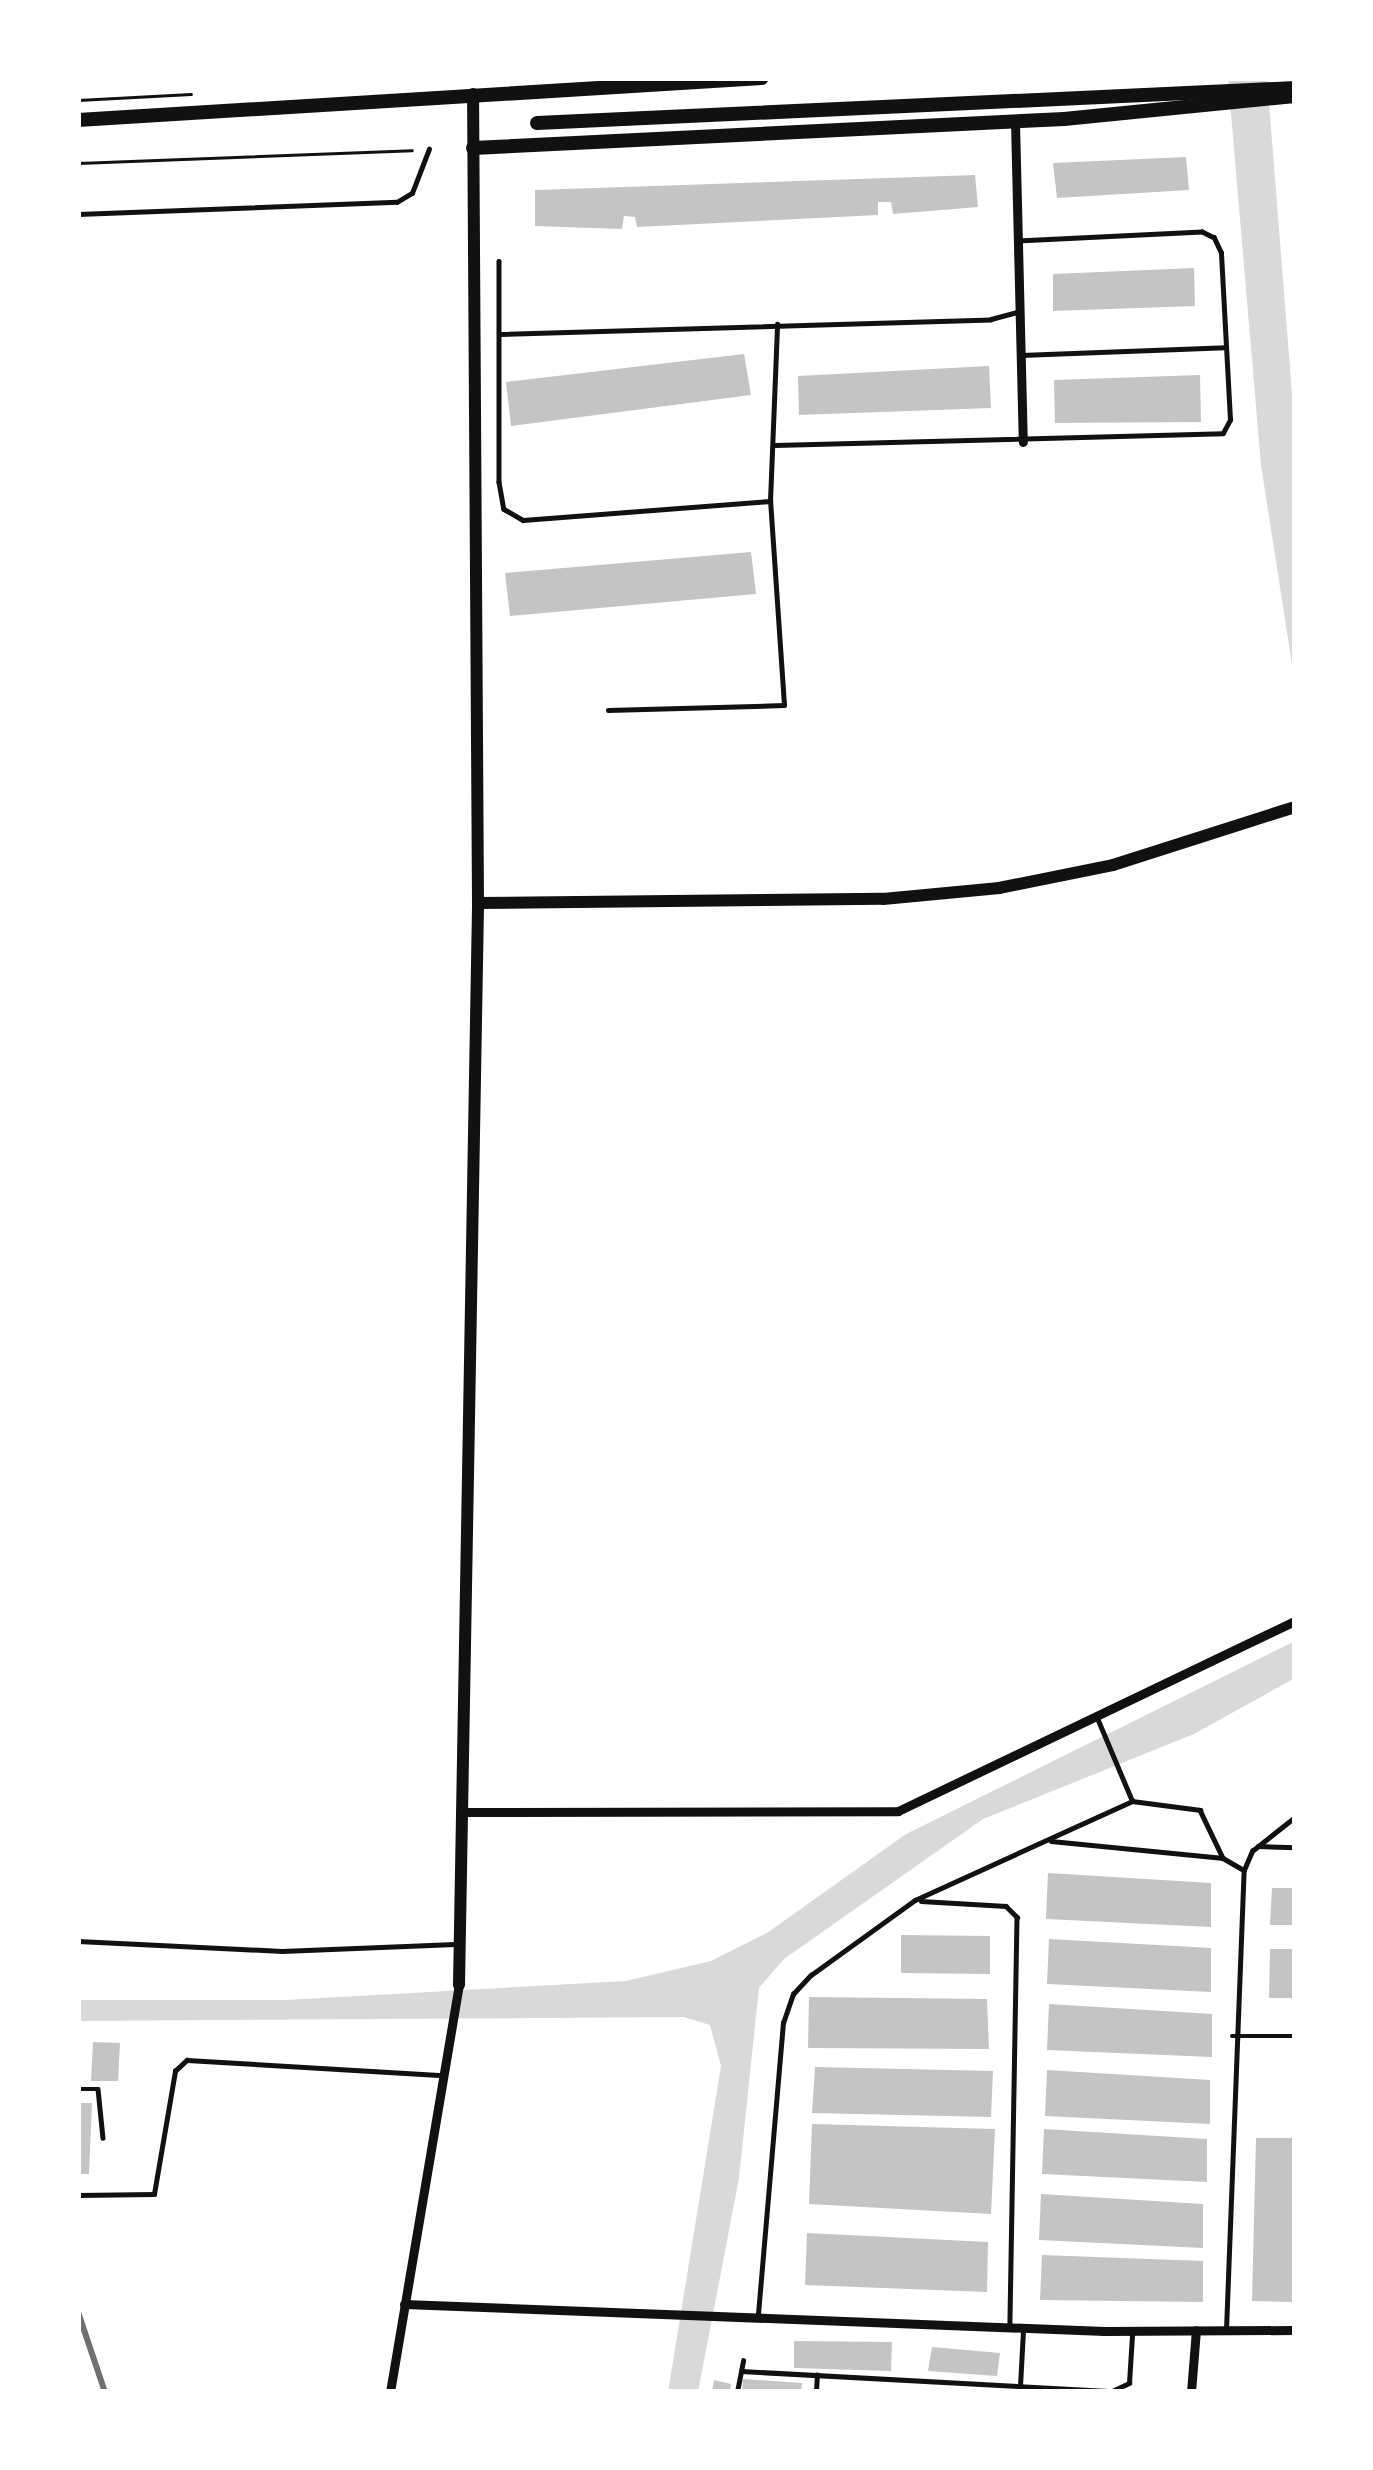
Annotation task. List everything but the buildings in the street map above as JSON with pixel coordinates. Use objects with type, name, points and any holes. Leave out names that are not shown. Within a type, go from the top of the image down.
[{"type":"main road","points":[[78,120],[762,78]]},
{"type":"main road","points":[[537,124],[854,105],[1295,92]]},
{"type":"main road","points":[[473,148],[1015,122],[1225,96]]},
{"type":"street","points":[[390,2392],[459,1985],[478,903],[473,94]]},
{"type":"street","points":[[1015,122],[1023,442]]},
{"type":"street","points":[[478,903],[883,899],[999,888],[1113,865],[1295,806]]},
{"type":"street","points":[[462,1812],[869,1816],[924,1801],[1295,1621]]},
{"type":"street","points":[[404,2304],[729,2312],[1132,2330],[1295,2330]]},
{"type":"street","points":[[1191,2392],[1196,2330]]},
{"type":"lane","points":[[78,214],[397,202],[412,193],[429,149]]},
{"type":"lane","points":[[775,445],[1214,437],[1229,420],[1221,253],[1202,232],[1018,241]]},
{"type":"lane","points":[[499,261],[504,509],[523,520],[770,502]]},
{"type":"lane","points":[[500,334],[991,320],[1019,311]]},
{"type":"lane","points":[[608,710],[784,704],[770,502],[777,324]]},
{"type":"lane","points":[[1021,356],[1226,347]]},
{"type":"lane","points":[[1097,1717],[1132,1801]]},
{"type":"lane","points":[[758,2314],[783,2023],[793,1994],[915,1900],[1132,1801],[1200,1810],[1223,1858]]},
{"type":"lane","points":[[1226,2330],[1232,2036],[1244,1870],[1258,1846],[1295,1816]]},
{"type":"lane","points":[[1045,1840],[1223,1858],[1244,1870]]},
{"type":"lane","points":[[1258,1846],[1295,1847]]},
{"type":"lane","points":[[915,1900],[1006,1906],[1017,1917],[1010,2326]]},
{"type":"lane","points":[[78,1941],[281,1951],[460,1943]]},
{"type":"lane","points":[[1232,2036],[1295,2036]]},
{"type":"lane","points":[[78,2195],[154,2194],[176,2071],[187,2060],[443,2074]]},
{"type":"lane","points":[[78,2089],[98,2089],[103,2138]]},
{"type":"lane","points":[[1020,2386],[1024,2326]]},
{"type":"lane","points":[[741,2371],[1112,2391],[1129,2383],[1132,2330]]},
{"type":"lane","points":[[737,2392],[743,2361]]},
{"type":"lane","points":[[817,2392],[818,2374]]},
{"type":"path","points":[[78,163],[429,149]]},
{"type":"shaded area","points":[[1228,78],[1267,78],[1295,431],[1295,684],[1261,465]]},
{"type":"shaded area","points":[[1295,1641],[1295,1678],[1194,1734],[983,1819],[784,1959],[759,1988],[739,2178],[698,2392],[668,2392],[721,2066],[710,2025],[684,2017],[78,2021],[78,2000],[285,2000],[626,1981],[711,1961],[767,1933],[906,1834]]},
{"type":"railway","points":[[78,2312],[105,2392]]}]
